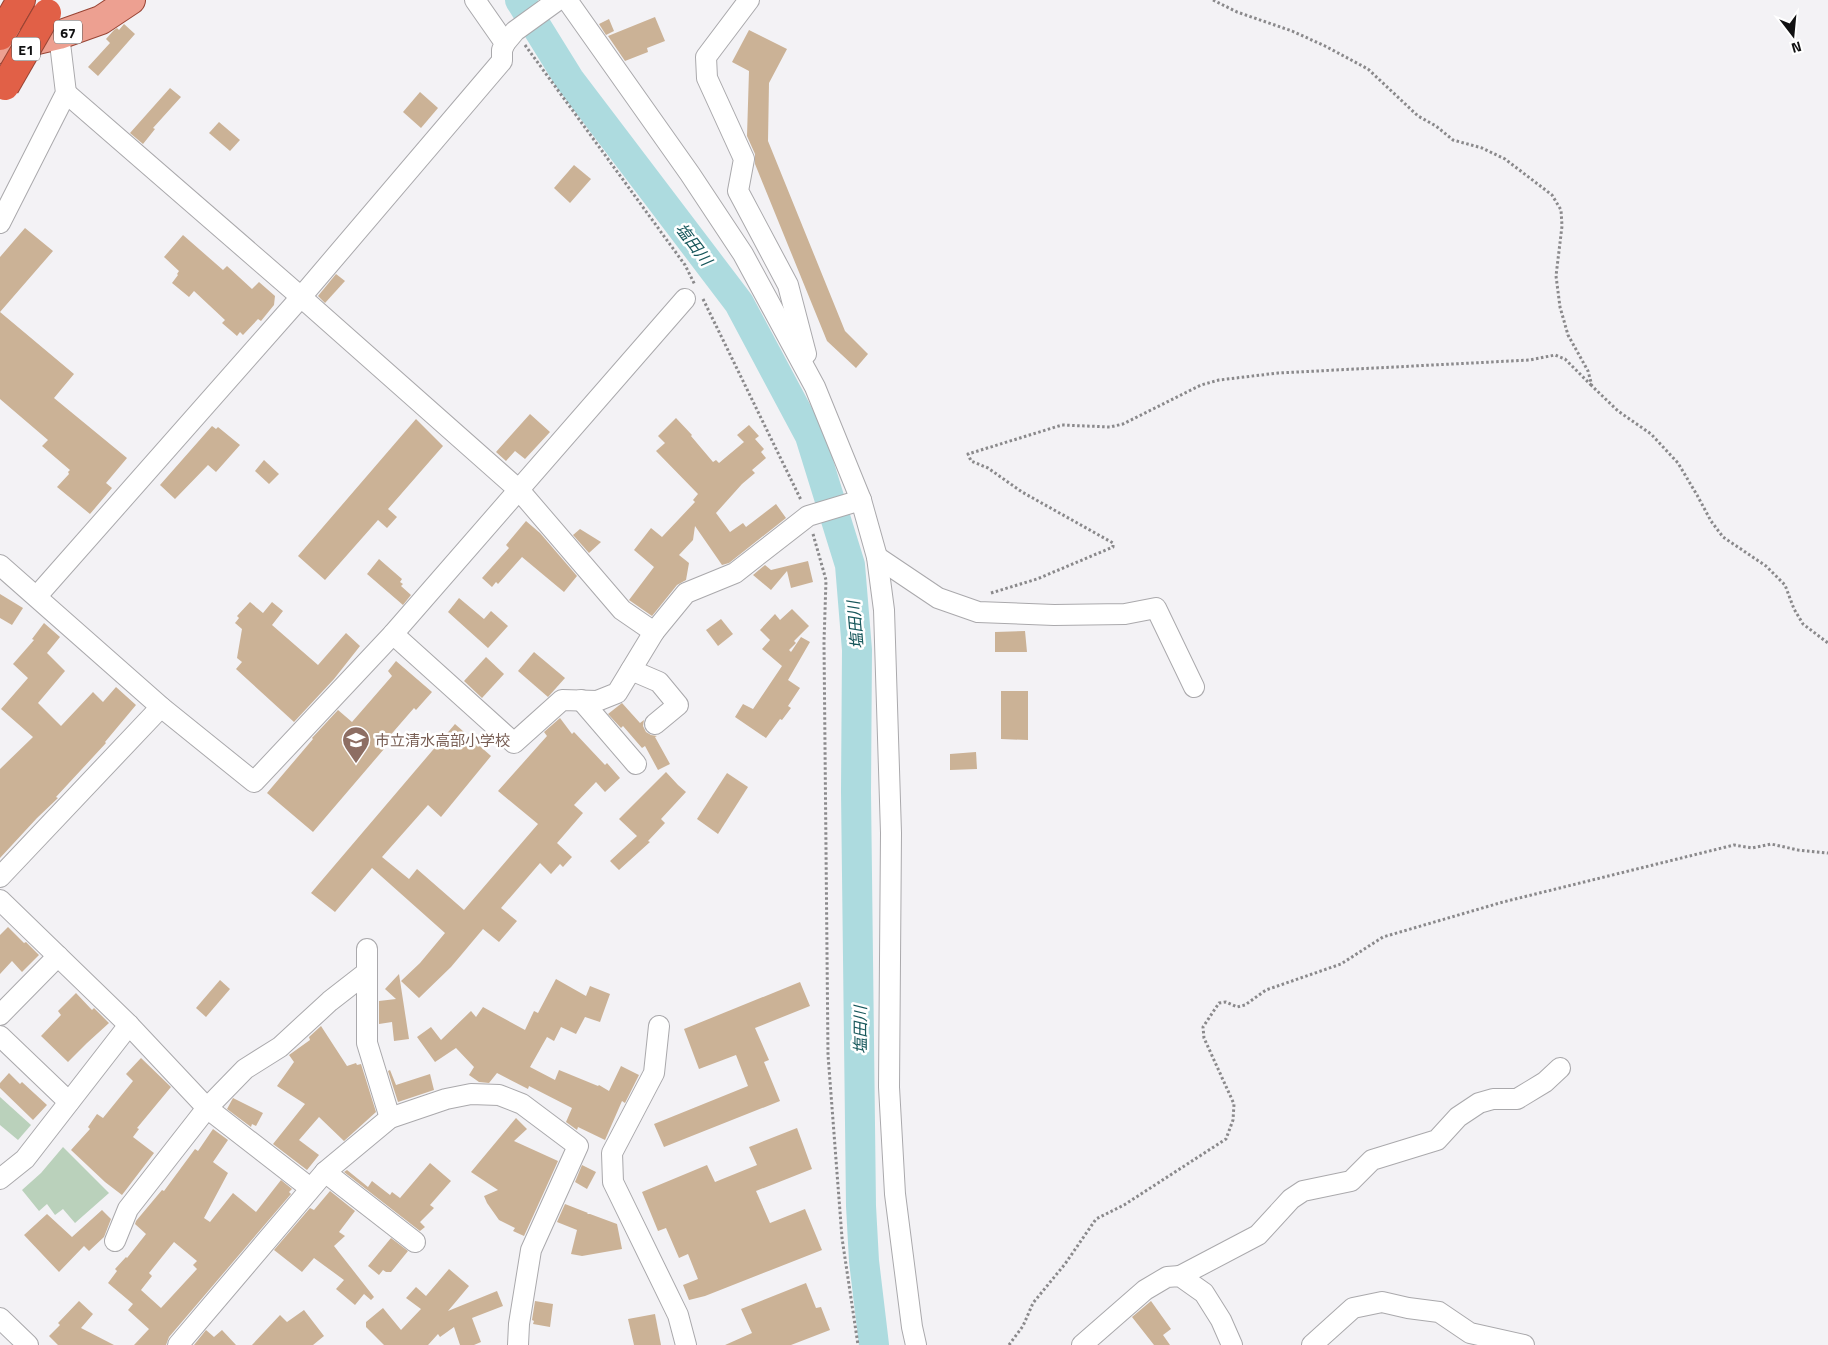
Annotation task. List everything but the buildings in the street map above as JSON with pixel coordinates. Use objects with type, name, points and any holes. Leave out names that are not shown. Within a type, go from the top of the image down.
[{"type":"highway","name":"E1","points":[[2,91],[54,16]]},
{"type":"main road","name":"67","points":[[0,49],[54,16],[101,20],[131,0]]},
{"type":"street","points":[[475,0],[510,37]]},
{"type":"street","points":[[36,596],[301,297],[502,61],[502,50],[510,37],[558,0]]},
{"type":"street","points":[[567,0],[690,174],[743,254],[815,387]]},
{"type":"street","points":[[748,0],[706,57],[707,78],[744,159],[738,191],[788,285],[815,387],[877,557],[884,610],[891,833],[888,1087],[895,1194],[916,1345]]},
{"type":"street","points":[[0,222],[66,93],[54,16]]},
{"type":"street","points":[[66,93],[519,490],[622,610],[654,632]]},
{"type":"street","points":[[0,565],[161,707],[254,782],[393,634],[694,293]]},
{"type":"street","points":[[393,634],[514,743],[562,700],[597,701],[617,693],[654,632],[686,593],[735,573],[808,516],[856,502]]},
{"type":"street","points":[[877,557],[938,598],[978,612],[1054,616],[1125,614],[1156,608],[1194,687]]},
{"type":"street","points":[[631,670],[659,682],[678,706],[655,724]]},
{"type":"street","points":[[581,700],[636,764]]},
{"type":"street","points":[[0,877],[161,707]]},
{"type":"street","points":[[0,900],[128,1025],[208,1108],[310,1188]]},
{"type":"street","points":[[367,949],[367,1043],[390,1118]]},
{"type":"street","points":[[0,1015],[58,956]]},
{"type":"street","points":[[115,1242],[128,1209],[208,1108],[244,1069],[280,1047],[330,1001],[366,973]]},
{"type":"street","points":[[0,1179],[25,1159],[128,1025]]},
{"type":"street","points":[[659,1026],[654,1073],[612,1153],[613,1182],[678,1315],[686,1345]]},
{"type":"street","points":[[0,1036],[69,1102]]},
{"type":"street","points":[[1082,1345],[1145,1290],[1167,1277],[1180,1276],[1258,1234],[1291,1199],[1303,1191],[1351,1181],[1372,1160],[1437,1140],[1458,1117],[1479,1103],[1493,1099],[1517,1099],[1545,1082],[1560,1068]]},
{"type":"street","points":[[178,1345],[325,1172],[390,1118],[446,1099],[471,1094],[499,1095],[522,1104],[578,1146],[531,1250],[519,1324],[518,1345]]},
{"type":"street","points":[[325,1172],[415,1242]]},
{"type":"street","points":[[1180,1276],[1204,1293],[1222,1320],[1232,1345]]},
{"type":"street","points":[[1312,1345],[1353,1308],[1382,1302],[1440,1312],[1470,1333],[1524,1345]]},
{"type":"street","points":[[0,1318],[28,1345]]},
{"type":"path","points":[[1213,0],[1237,12],[1292,31],[1368,69],[1418,116],[1436,126],[1453,140],[1482,148],[1505,159],[1552,195],[1561,210],[1562,226],[1556,276],[1560,307],[1568,335],[1588,371],[1592,386]]},
{"type":"path","points":[[510,37],[685,264],[694,293],[808,516],[826,580],[824,642],[828,1055],[842,1238],[858,1345]]},
{"type":"path","points":[[983,596],[1037,579],[1112,547],[1113,543],[1022,492],[988,468],[971,461],[968,454],[1062,425],[1110,427],[1123,424],[1201,385],[1219,380],[1278,373],[1530,360],[1555,355],[1565,359],[1618,411],[1651,434],[1678,463],[1698,495],[1711,521],[1723,537],[1766,566],[1785,586],[1794,609],[1803,624],[1828,643]]},
{"type":"path","points":[[1009,1345],[1024,1326],[1033,1303],[1065,1264],[1096,1219],[1124,1206],[1226,1139],[1233,1120],[1234,1104],[1204,1038],[1203,1027],[1219,1003],[1226,1002],[1237,1007],[1245,1005],[1266,990],[1341,964],[1383,937],[1503,902],[1734,845],[1752,848],[1771,844],[1828,854]]},
{"type":"green space","points":[[0,1097],[31,1125],[18,1140],[0,1125]]},
{"type":"green space","points":[[63,1147],[109,1193],[75,1223],[63,1209],[55,1215],[47,1204],[39,1211],[22,1190],[41,1173]]},
{"type":"waterway","name":"塩田川","points":[[520,0],[569,79],[739,303],[810,436],[850,565],[857,650],[856,792],[861,1206],[864,1261],[874,1345]]},
{"type":"place","name":"市立清水高部小学校","points":[[356,764]]}]
